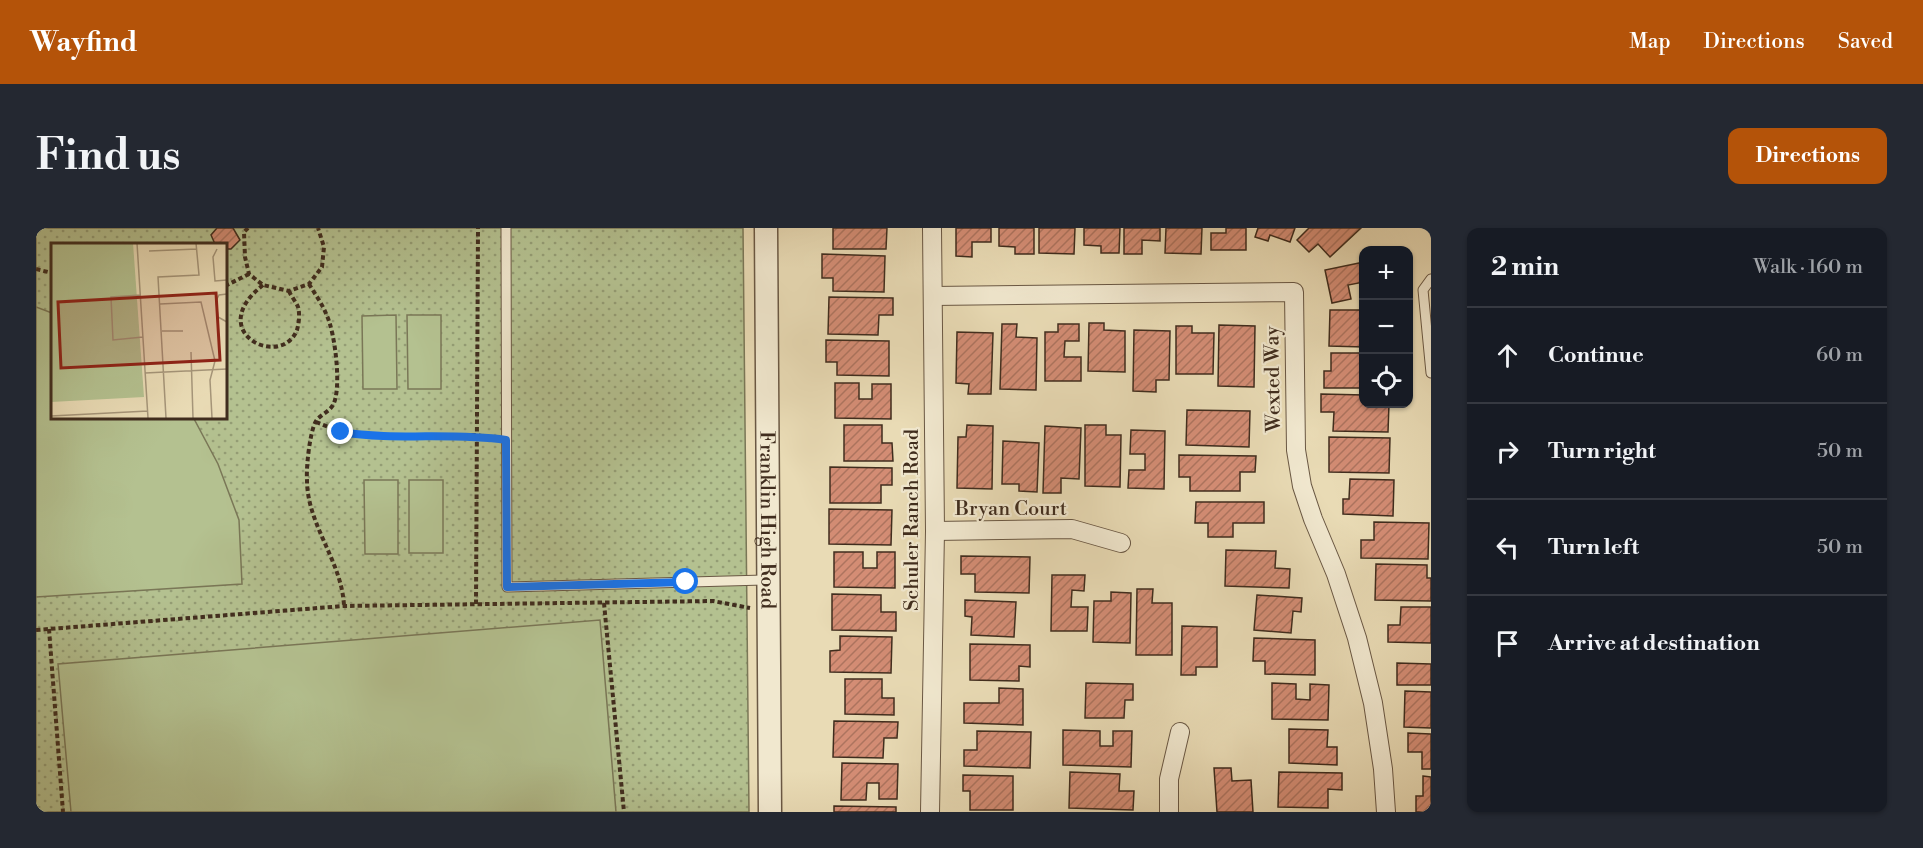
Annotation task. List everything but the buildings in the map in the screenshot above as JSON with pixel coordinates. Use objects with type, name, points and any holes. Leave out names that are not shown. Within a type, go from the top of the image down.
[{"type":"street","name":"Franklin High Road","points":[[766,228],[770,812]]},
{"type":"street","name":"Schuler Ranch Road","points":[[930,812],[935,531],[932,228]]},
{"type":"street","name":"Wexted Way","points":[[933,296],[1294,292],[1296,450],[1300,474],[1313,519],[1336,574],[1357,638],[1373,703],[1383,769],[1386,812]]},
{"type":"street","name":"Bryan Court","points":[[935,531],[1072,530],[1121,543]]},
{"type":"street","points":[[1169,812],[1169,779],[1180,732]]},
{"type":"lane","points":[[506,228],[507,587],[768,580]]},
{"type":"lane","points":[[1431,279],[1423,290],[1431,373]]},
{"type":"path","points":[[248,228],[244,231],[245,257],[249,274],[263,285],[289,291],[309,284],[322,267],[324,247],[318,228]]},
{"type":"path","points":[[476,604],[477,228]]},
{"type":"path","points":[[36,269],[51,273]]},
{"type":"path","points":[[226,286],[249,274]]},
{"type":"path","points":[[309,284],[327,316],[335,344],[337,377],[333,405],[316,422],[309,448],[306,480],[311,512],[337,572],[344,606]]},
{"type":"path","points":[[263,285],[244,303],[240,314],[243,330],[248,337],[262,346],[280,346],[288,342],[297,329],[299,314],[289,291]]},
{"type":"path","points":[[316,422],[341,432],[368,436],[476,435],[506,440]]},
{"type":"path","points":[[36,630],[344,606],[713,601],[769,611]]},
{"type":"path","points":[[604,603],[624,812]]},
{"type":"path","points":[[49,629],[63,812]]},
{"type":"green space","points":[[36,228],[743,228],[749,812],[36,812]]},
{"type":"green space","points":[[36,307],[51,313],[51,418],[194,418],[218,464],[239,520],[242,584],[36,597]]},
{"type":"green space","points":[[396,315],[397,389],[363,389],[362,316]]},
{"type":"green space","points":[[407,315],[441,315],[441,389],[408,389]]},
{"type":"green space","points":[[364,480],[398,480],[398,554],[365,554]]},
{"type":"green space","points":[[409,480],[443,480],[443,553],[409,553]]},
{"type":"green space","points":[[600,620],[616,812],[71,812],[58,664]]},
{"type":"route","points":[[341,432],[368,436],[476,435],[506,440],[507,587],[686,582]]}]
